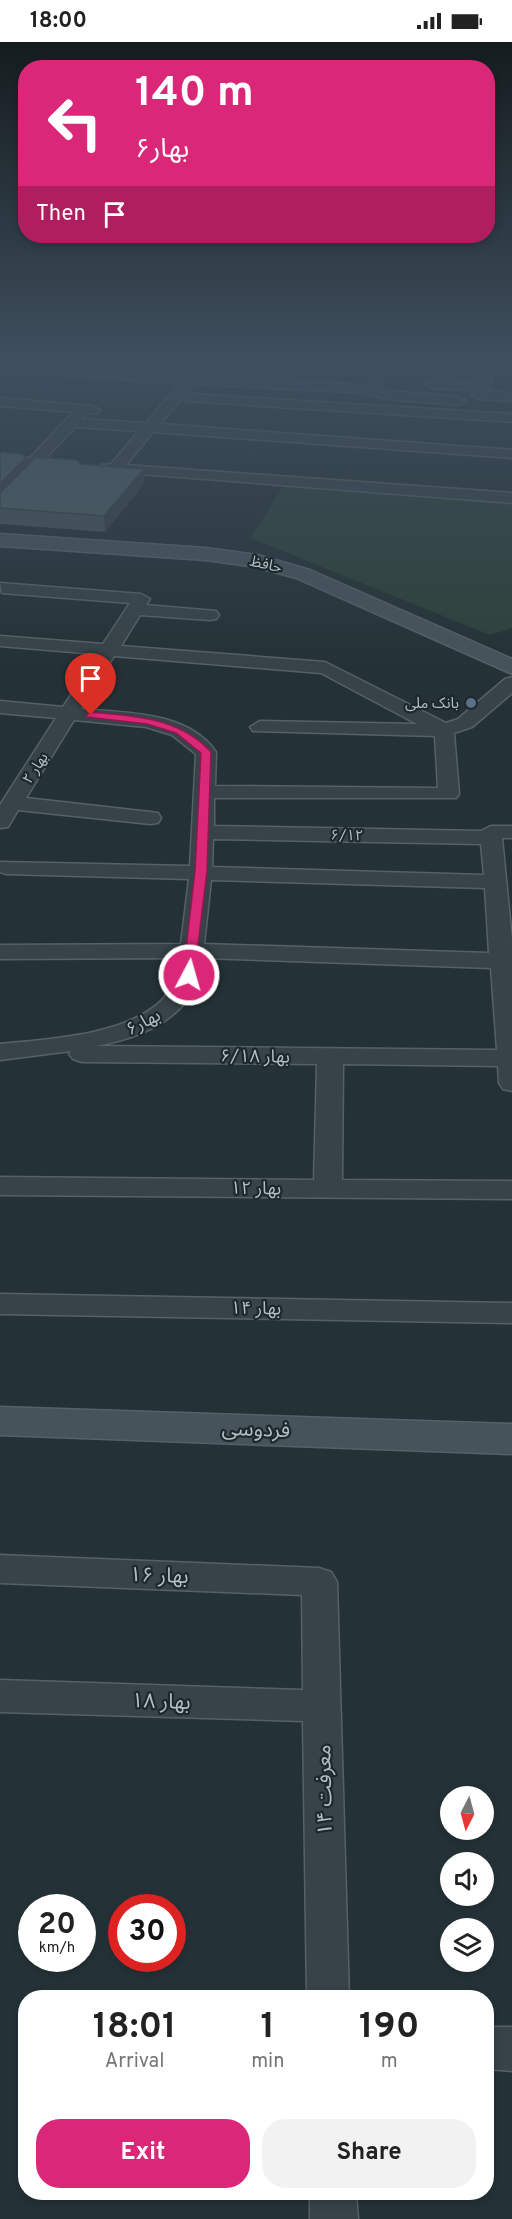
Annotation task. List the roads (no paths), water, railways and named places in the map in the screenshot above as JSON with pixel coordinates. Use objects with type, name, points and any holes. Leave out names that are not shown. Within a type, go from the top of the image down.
[{"type":"main road","name":"حافظ","points":[[0,540],[206,554],[258,561],[303,574],[512,667]]},
{"type":"main road","points":[[482,654],[512,644]]},
{"type":"main road","name":"فردوسی","points":[[0,1421],[512,1439]]},
{"type":"street","points":[[27,462],[232,477],[448,487],[512,498]]},
{"type":"street","points":[[115,468],[120,462]]},
{"type":"street","points":[[232,477],[242,462]]},
{"type":"street","points":[[1,589],[141,599],[135,609],[210,615]]},
{"type":"street","name":"بهار ۲","points":[[0,822],[12,792],[70,713],[135,609]]},
{"type":"street","points":[[0,641],[325,668],[444,730]]},
{"type":"street","points":[[260,727],[444,730],[465,723],[512,683]]},
{"type":"street","name":"بهار۶","points":[[0,707],[148,721],[179,731],[206,752],[201,871],[189,975],[169,1008],[121,1034],[59,1046],[0,1053]]},
{"type":"street","points":[[205,792],[449,794],[444,730]]},
{"type":"street","points":[[12,792],[150,818]]},
{"type":"street","name":"۶/۱۲","points":[[203,832],[501,835]]},
{"type":"street","points":[[501,835],[495,882],[512,1083]]},
{"type":"street","points":[[2,869],[201,871],[495,882]]},
{"type":"street","points":[[0,952],[192,951],[502,961]]},
{"type":"street","name":"بهار ۶/۱۸","points":[[0,1053],[510,1058]]},
{"type":"street","points":[[328,1189],[330,1056]]},
{"type":"street","name":"بهار ۱۲","points":[[0,1186],[512,1190]]},
{"type":"street","name":"بهار ۱۴","points":[[0,1304],[512,1313]]},
{"type":"street","name":"بهار ۱۶","points":[[0,1569],[319,1582]]},
{"type":"street","name":"معرفت ۱۴","points":[[319,1582],[328,1990]]},
{"type":"street","name":"بهار ۱۸","points":[[0,1696],[321,1706]]},
{"type":"street","points":[[494,2048],[512,2049]]},
{"type":"street","points":[[333,2200],[334,2219]]},
{"type":"place","name":"بانک ملی","points":[[471,703]]}]
